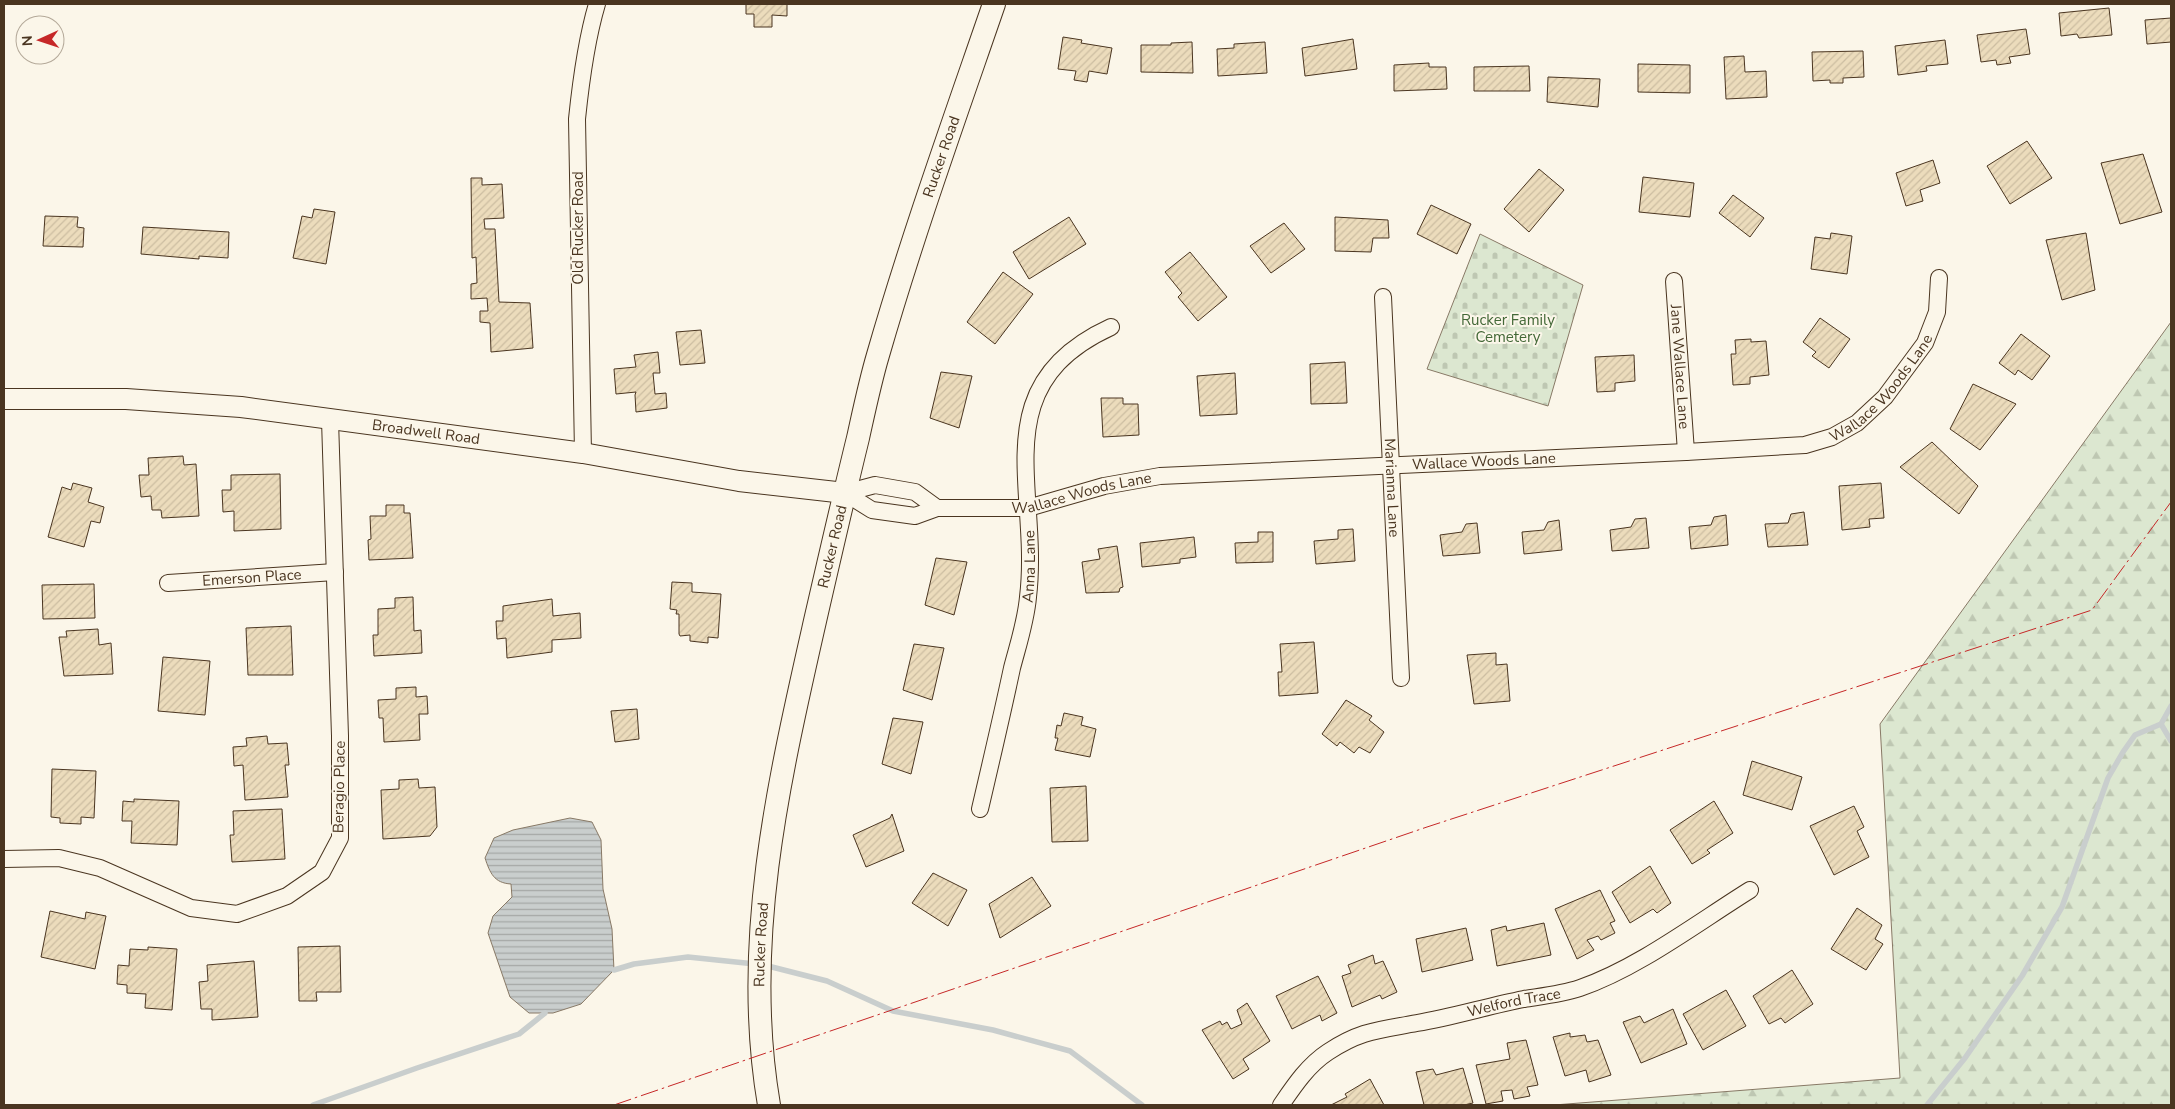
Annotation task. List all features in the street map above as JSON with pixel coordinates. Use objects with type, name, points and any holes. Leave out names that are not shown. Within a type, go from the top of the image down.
[{"type":"main road","name":"Rucker Road","points":[[769,1105],[763,1069],[760,959],[768,852],[809,651],[877,356],[942,155],[994,4]]},
{"type":"street","name":"Old Rucker Road","points":[[583,453],[578,119],[581,78],[590,27],[598,4]]},
{"type":"street","name":"Wallace Woods Lane","points":[[845,493],[872,510],[915,516],[937,508],[1028,508],[1104,486],[1160,476],[1804,445],[1832,437],[1857,423],[1885,398],[1925,343],[1937,312],[1939,278]]},
{"type":"street","name":"Jane Wallace Lane","points":[[1674,281],[1686,452]]},
{"type":"street","name":"Marianna Lane","points":[[1383,297],[1401,678]]},
{"type":"street","name":"Anna Lane","points":[[980,809],[1028,599],[1031,562],[1024,440],[1028,418],[1036,396],[1049,372],[1068,352],[1090,336],[1111,327]]},
{"type":"street","name":"Broadwell Road","points":[[4,399],[126,400],[240,407],[583,453],[739,481],[845,493]]},
{"type":"street","name":"Beragio Place","points":[[4,860],[59,858],[100,868],[191,908],[237,914],[287,896],[322,872],[340,838],[340,736],[330,420]]},
{"type":"street","points":[[845,493],[873,484],[915,492],[937,508]]},
{"type":"street","name":"Emerson Place","points":[[168,583],[335,572]]},
{"type":"street","name":"Welford Trace","points":[[1281,1105],[1307,1071],[1327,1053],[1350,1039],[1374,1029],[1418,1023],[1551,995],[1603,980],[1642,959],[1750,890]]},
{"type":"green space","name":"Rucker Family Cemetery","points":[[1480,234],[1583,285],[1548,406],[1427,369]]},
{"type":"green space","points":[[2171,322],[2171,1105],[1554,1105],[1900,1078],[1880,724]]},
{"type":"shaded area","points":[[570,818],[592,822],[601,840],[603,889],[612,929],[614,970],[581,1004],[553,1013],[529,1013],[510,997],[488,933],[493,916],[512,897],[511,884],[500,882],[493,876],[485,858],[494,838],[513,830]]},
{"type":"building","points":[[746,4],[787,4],[787,16],[772,15],[772,27],[754,27],[754,14],[746,14]]},
{"type":"building","points":[[2109,8],[2112,35],[2079,38],[2077,34],[2061,36],[2059,13]]},
{"type":"building","points":[[2171,18],[2171,42],[2147,44],[2145,20]]},
{"type":"building","points":[[2026,29],[2030,54],[2009,57],[2011,63],[1997,65],[1996,60],[1981,62],[1977,35]]},
{"type":"building","points":[[1063,37],[1082,40],[1081,43],[1112,48],[1107,74],[1089,71],[1087,82],[1074,80],[1076,71],[1058,69]]},
{"type":"building","points":[[1353,39],[1357,69],[1305,76],[1302,48]]},
{"type":"building","points":[[1945,40],[1948,64],[1926,66],[1927,71],[1898,75],[1895,46]]},
{"type":"building","points":[[1192,42],[1193,73],[1141,72],[1141,45],[1171,45],[1171,43]]},
{"type":"building","points":[[1265,42],[1267,73],[1218,76],[1217,49],[1234,48],[1234,44]]},
{"type":"building","points":[[1863,51],[1864,77],[1843,78],[1843,83],[1830,83],[1830,80],[1813,81],[1812,52]]},
{"type":"building","points":[[1744,56],[1745,72],[1766,71],[1767,97],[1726,99],[1724,57]]},
{"type":"building","points":[[1429,63],[1429,67],[1446,67],[1447,89],[1394,91],[1394,65]]},
{"type":"building","points":[[1638,64],[1690,65],[1690,93],[1638,92]]},
{"type":"building","points":[[1529,66],[1530,91],[1474,91],[1474,67]]},
{"type":"building","points":[[1548,77],[1600,79],[1598,107],[1547,102]]},
{"type":"building","points":[[2027,141],[2052,178],[2010,204],[1987,166]]},
{"type":"building","points":[[2143,154],[2162,212],[2120,224],[2101,163]]},
{"type":"building","points":[[1933,160],[1940,183],[1920,190],[1923,201],[1906,206],[1896,173]]},
{"type":"building","points":[[1539,169],[1564,190],[1529,232],[1504,209]]},
{"type":"building","points":[[1643,177],[1694,183],[1690,217],[1639,212]]},
{"type":"building","points":[[471,178],[482,178],[482,185],[502,184],[504,218],[484,219],[485,229],[495,229],[499,302],[530,303],[533,348],[491,352],[490,323],[480,322],[480,311],[488,311],[487,298],[471,299],[471,284],[477,283],[476,257],[472,258]]},
{"type":"building","points":[[1733,195],[1764,218],[1750,237],[1719,213]]},
{"type":"building","points":[[1431,205],[1471,224],[1457,254],[1417,234]]},
{"type":"building","points":[[314,209],[335,212],[326,264],[293,258],[302,216],[312,218]]},
{"type":"building","points":[[45,216],[78,217],[77,227],[84,228],[83,247],[43,246]]},
{"type":"building","points":[[1069,217],[1086,244],[1029,279],[1013,252]]},
{"type":"building","points":[[1335,217],[1388,220],[1389,238],[1373,238],[1371,252],[1335,251]]},
{"type":"building","points":[[1284,223],[1305,249],[1271,273],[1250,246]]},
{"type":"building","points":[[143,227],[229,232],[228,258],[199,256],[199,259],[141,254]]},
{"type":"building","points":[[1831,233],[1852,236],[1847,274],[1811,269],[1815,237],[1830,239]]},
{"type":"building","points":[[2086,233],[2095,290],[2062,300],[2046,240]]},
{"type":"building","points":[[1190,252],[1227,297],[1198,321],[1178,297],[1182,293],[1165,272]]},
{"type":"building","points":[[1003,272],[1033,294],[995,344],[967,322]]},
{"type":"building","points":[[1820,318],[1850,339],[1829,368],[1812,356],[1816,352],[1803,342]]},
{"type":"building","points":[[701,330],[705,363],[680,365],[676,332]]},
{"type":"building","points":[[2021,334],[2050,356],[2032,380],[2018,370],[2015,375],[1999,363]]},
{"type":"building","points":[[1751,339],[1751,342],[1766,341],[1769,375],[1750,377],[1750,384],[1733,385],[1731,354],[1736,354],[1735,340]]},
{"type":"building","points":[[658,352],[660,373],[653,373],[655,394],[666,393],[667,408],[636,412],[636,392],[616,394],[614,369],[636,367],[634,355]]},
{"type":"building","points":[[1634,355],[1635,381],[1615,383],[1615,391],[1597,392],[1595,357]]},
{"type":"building","points":[[1345,362],[1347,403],[1311,404],[1310,364]]},
{"type":"building","points":[[941,372],[972,376],[959,428],[930,418]]},
{"type":"building","points":[[1235,373],[1237,414],[1200,416],[1197,376]]},
{"type":"building","points":[[1973,384],[2016,404],[1980,450],[1950,429]]},
{"type":"building","points":[[1101,398],[1123,398],[1123,404],[1138,404],[1139,435],[1103,437]]},
{"type":"building","points":[[1932,442],[1978,486],[1959,514],[1900,467]]},
{"type":"building","points":[[183,456],[184,465],[196,464],[199,516],[162,518],[161,510],[152,510],[151,496],[141,497],[139,475],[149,475],[148,458]]},
{"type":"building","points":[[280,474],[281,529],[234,531],[234,511],[223,512],[222,490],[231,490],[231,475]]},
{"type":"building","points":[[73,483],[92,488],[88,502],[104,507],[100,523],[91,521],[84,547],[48,537],[62,487],[71,490]]},
{"type":"building","points":[[1881,483],[1884,518],[1869,519],[1870,527],[1842,530],[1839,486]]},
{"type":"building","points":[[386,505],[404,505],[404,513],[410,513],[413,558],[369,560],[368,540],[371,539],[370,516],[386,516]]},
{"type":"building","points":[[1804,512],[1808,545],[1768,547],[1765,524],[1788,523],[1791,514]]},
{"type":"building","points":[[1726,515],[1728,545],[1691,549],[1689,527],[1711,525],[1714,517]]},
{"type":"building","points":[[1646,518],[1649,548],[1612,551],[1610,530],[1631,527],[1635,519]]},
{"type":"building","points":[[1559,520],[1562,550],[1524,554],[1522,532],[1544,530],[1548,522]]},
{"type":"building","points":[[1477,523],[1480,553],[1443,556],[1440,535],[1462,532],[1466,524]]},
{"type":"building","points":[[1353,529],[1355,561],[1316,564],[1314,541],[1338,539],[1338,530]]},
{"type":"building","points":[[1258,532],[1273,532],[1273,562],[1236,563],[1235,543],[1258,542]]},
{"type":"building","points":[[1194,537],[1196,557],[1180,559],[1180,563],[1142,567],[1140,543]]},
{"type":"building","points":[[1117,546],[1123,587],[1120,588],[1119,592],[1086,593],[1082,562],[1100,559],[1098,549]]},
{"type":"building","points":[[936,558],[967,562],[954,615],[925,605]]},
{"type":"building","points":[[672,582],[692,583],[692,592],[721,594],[718,638],[708,637],[708,643],[690,641],[690,635],[680,636],[679,614],[676,614],[677,610],[670,609]]},
{"type":"building","points":[[94,584],[95,618],[43,619],[42,585]]},
{"type":"building","points":[[413,597],[414,631],[421,630],[422,653],[374,656],[373,635],[378,635],[378,609],[395,608],[395,598]]},
{"type":"building","points":[[552,599],[553,616],[580,613],[581,638],[552,640],[552,652],[507,658],[506,638],[497,639],[496,621],[503,621],[503,606]]},
{"type":"building","points":[[291,626],[293,675],[248,675],[246,628]]},
{"type":"building","points":[[98,629],[99,645],[111,643],[113,674],[64,676],[59,637],[67,637],[66,631]]},
{"type":"building","points":[[1314,642],[1318,693],[1279,696],[1278,672],[1282,672],[1280,644]]},
{"type":"building","points":[[914,644],[944,648],[932,700],[903,690]]},
{"type":"building","points":[[1496,653],[1496,665],[1507,664],[1510,701],[1474,704],[1467,655]]},
{"type":"building","points":[[163,657],[210,661],[205,715],[158,711]]},
{"type":"building","points":[[416,687],[416,697],[427,696],[428,714],[419,714],[420,740],[384,742],[383,718],[379,718],[378,700],[396,699],[396,688]]},
{"type":"building","points":[[1346,700],[1372,716],[1369,720],[1384,732],[1370,753],[1359,747],[1354,753],[1340,742],[1337,746],[1322,734]]},
{"type":"building","points":[[637,709],[639,739],[615,742],[611,711]]},
{"type":"building","points":[[1064,713],[1083,717],[1081,725],[1096,729],[1090,757],[1055,750],[1058,738],[1055,738],[1057,725],[1061,726]]},
{"type":"building","points":[[893,718],[923,722],[911,774],[882,764]]},
{"type":"building","points":[[267,736],[268,744],[287,743],[289,765],[285,765],[288,797],[245,800],[243,765],[234,766],[233,747],[247,746],[246,738]]},
{"type":"building","points":[[1752,761],[1802,777],[1792,810],[1743,795]]},
{"type":"building","points":[[52,769],[96,771],[94,818],[81,817],[81,824],[60,823],[60,818],[51,817]]},
{"type":"building","points":[[418,779],[419,788],[435,787],[437,827],[430,836],[383,839],[381,790],[399,789],[399,780]]},
{"type":"building","points":[[1086,786],[1088,841],[1052,842],[1050,788]]},
{"type":"building","points":[[134,799],[179,801],[177,845],[131,843],[132,821],[122,821],[123,801],[134,802]]},
{"type":"building","points":[[1714,801],[1733,833],[1707,850],[1710,853],[1692,864],[1670,830]]},
{"type":"building","points":[[1854,806],[1864,827],[1857,831],[1869,857],[1834,875],[1810,826]]},
{"type":"building","points":[[282,809],[285,859],[232,862],[230,835],[234,835],[233,811]]},
{"type":"building","points":[[892,814],[904,851],[866,867],[853,835],[890,818]]},
{"type":"building","points":[[1650,866],[1671,903],[1657,913],[1653,909],[1630,923],[1612,892]]},
{"type":"building","points":[[933,873],[967,890],[948,926],[912,903]]},
{"type":"building","points":[[1032,877],[1051,906],[1000,938],[989,904]]},
{"type":"building","points":[[1600,890],[1615,921],[1610,923],[1615,933],[1601,940],[1598,936],[1587,940],[1594,950],[1577,959],[1555,909]]},
{"type":"building","points":[[1857,908],[1882,925],[1875,939],[1883,944],[1866,970],[1831,949]]},
{"type":"building","points":[[50,911],[85,919],[86,912],[106,916],[95,969],[41,957]]},
{"type":"building","points":[[1544,923],[1551,955],[1497,966],[1491,930],[1506,926],[1507,931]]},
{"type":"building","points":[[1466,928],[1473,960],[1422,972],[1416,939]]},
{"type":"building","points":[[340,946],[341,992],[316,992],[317,1001],[299,1001],[298,947]]},
{"type":"building","points":[[148,947],[177,949],[172,1010],[145,1008],[146,994],[127,993],[127,985],[117,984],[118,965],[129,966],[130,949],[148,950]]},
{"type":"building","points":[[1373,955],[1375,964],[1383,961],[1397,992],[1382,999],[1380,995],[1352,1007],[1342,976],[1351,973],[1348,965]]},
{"type":"building","points":[[254,961],[258,1017],[212,1020],[212,1009],[201,1009],[199,982],[208,981],[207,965]]},
{"type":"building","points":[[1792,970],[1813,1004],[1785,1023],[1781,1018],[1769,1024],[1753,996]]},
{"type":"building","points":[[1318,976],[1337,1013],[1322,1021],[1320,1015],[1292,1029],[1276,996]]},
{"type":"building","points":[[1726,990],[1746,1026],[1703,1050],[1683,1014]]},
{"type":"building","points":[[1247,1003],[1270,1041],[1243,1059],[1249,1069],[1233,1079],[1202,1030],[1220,1021],[1222,1025],[1227,1022],[1231,1029],[1242,1024],[1237,1010]]},
{"type":"building","points":[[1673,1009],[1687,1044],[1641,1063],[1623,1022],[1640,1016],[1644,1023]]},
{"type":"building","points":[[1570,1033],[1570,1037],[1585,1035],[1587,1042],[1598,1040],[1611,1075],[1589,1082],[1586,1070],[1565,1076],[1553,1037]]},
{"type":"building","points":[[1526,1040],[1538,1085],[1527,1087],[1530,1096],[1514,1099],[1512,1090],[1501,1091],[1503,1101],[1486,1104],[1476,1065],[1510,1059],[1507,1043]]},
{"type":"building","points":[[1463,1068],[1473,1103],[1464,1105],[1424,1105],[1416,1072],[1433,1069],[1436,1075]]},
{"type":"building","points":[[1370,1079],[1384,1105],[1331,1105],[1347,1097],[1345,1094]]},
{"type":"waterway","points":[[1927,1105],[1965,1058],[2022,976],[2062,907],[2108,778],[2123,752],[2135,735],[2161,724],[2171,706]]},
{"type":"waterway","points":[[2161,724],[2171,741]]},
{"type":"waterway","points":[[614,970],[634,964],[688,957],[755,964]]},
{"type":"waterway","points":[[764,965],[827,981],[893,1011],[993,1030],[1070,1051],[1142,1105]]},
{"type":"waterway","points":[[313,1105],[519,1034],[545,1013]]},
{"type":"power","points":[[614,1105],[1427,827],[2092,610],[2171,502]]}]
